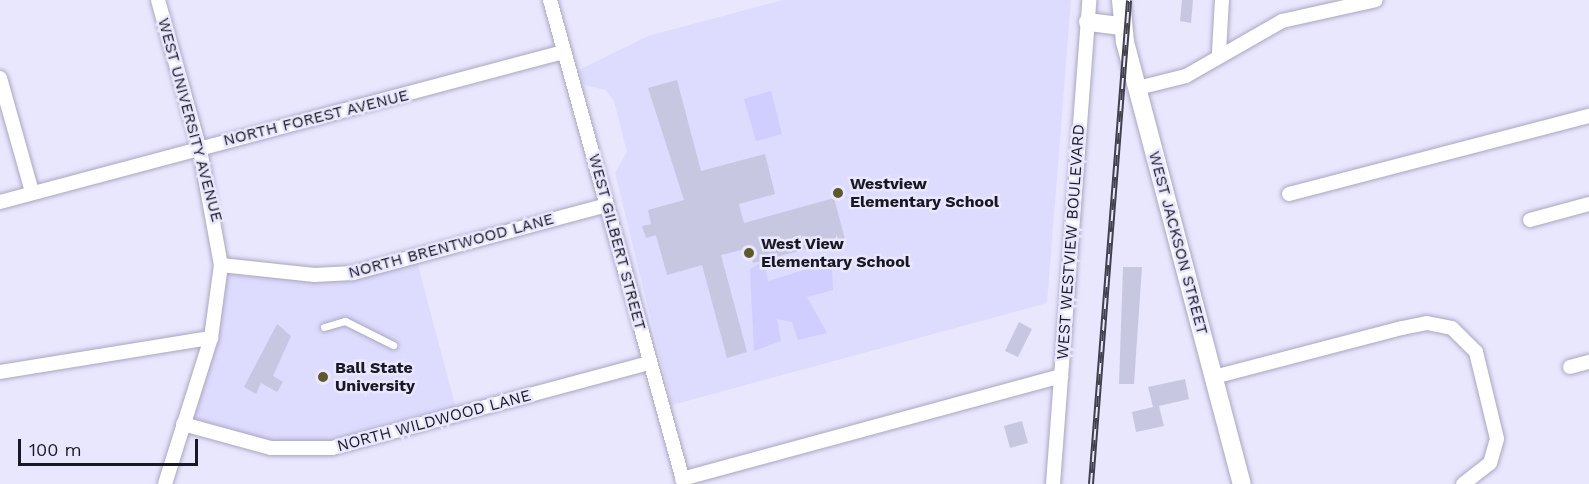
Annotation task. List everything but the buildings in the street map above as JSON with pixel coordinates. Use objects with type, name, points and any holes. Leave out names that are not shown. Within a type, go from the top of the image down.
[{"type":"main road","name":"WEST JACKSON STREET","points":[[1121,0],[1123,26],[1138,88],[1242,484]]},
{"type":"main road","points":[[1088,22],[1123,26]]},
{"type":"street","name":"WEST UNIVERSITY AVENUE","points":[[158,0],[200,150],[221,265],[211,338],[165,484]]},
{"type":"street","name":"WEST GILBERT STREET","points":[[550,0],[683,482]]},
{"type":"street","name":"WEST WESTVIEW BOULEVARD","points":[[1053,484],[1089,0]]},
{"type":"street","points":[[1219,52],[1222,0]]},
{"type":"street","points":[[1138,88],[1186,76],[1219,52],[1282,21],[1376,0]]},
{"type":"street","name":"NORTH FOREST AVENUE","points":[[0,202],[563,52]]},
{"type":"street","points":[[0,78],[32,192]]},
{"type":"street","points":[[1289,194],[1589,116]]},
{"type":"street","points":[[1530,220],[1589,204]]},
{"type":"street","name":"NORTH BRENTWOOD LANE","points":[[221,265],[314,275],[352,273],[607,205]]},
{"type":"street","points":[[1214,377],[1427,323],[1459,333],[1476,352],[1489,391],[1497,439],[1490,463],[1463,484]]},
{"type":"street","points":[[0,372],[211,338]]},
{"type":"street","points":[[1570,368],[1589,362]]},
{"type":"street","name":"NORTH WILDWOOD LANE","points":[[183,424],[271,448],[332,448],[650,363]]},
{"type":"street","points":[[683,482],[1061,376]]},
{"type":"lane","points":[[324,327],[345,321],[393,345]]},
{"type":"shaded area","name":"Westview Elementary School","points":[[783,0],[1071,0],[1047,303],[672,405],[615,173],[627,152],[614,101],[606,90],[584,85],[579,70],[648,36]]},
{"type":"shaded area","points":[[771,91],[782,134],[756,141],[744,99]]},
{"type":"shaded area","name":"Ball State University","points":[[416,258],[458,416],[315,450],[183,424],[221,265],[314,275]]},
{"type":"shaded area","points":[[764,261],[768,281],[824,264],[832,269],[833,290],[807,297],[827,333],[798,340],[792,322],[777,319],[781,341],[754,351],[750,269]]},
{"type":"railway","points":[[1091,484],[1129,0]]},
{"type":"place","name":"Westview Elementary School","points":[[838,193]]},
{"type":"place","name":"West View Elementary School","points":[[749,253]]},
{"type":"place","name":"Ball State University","points":[[323,377]]}]
